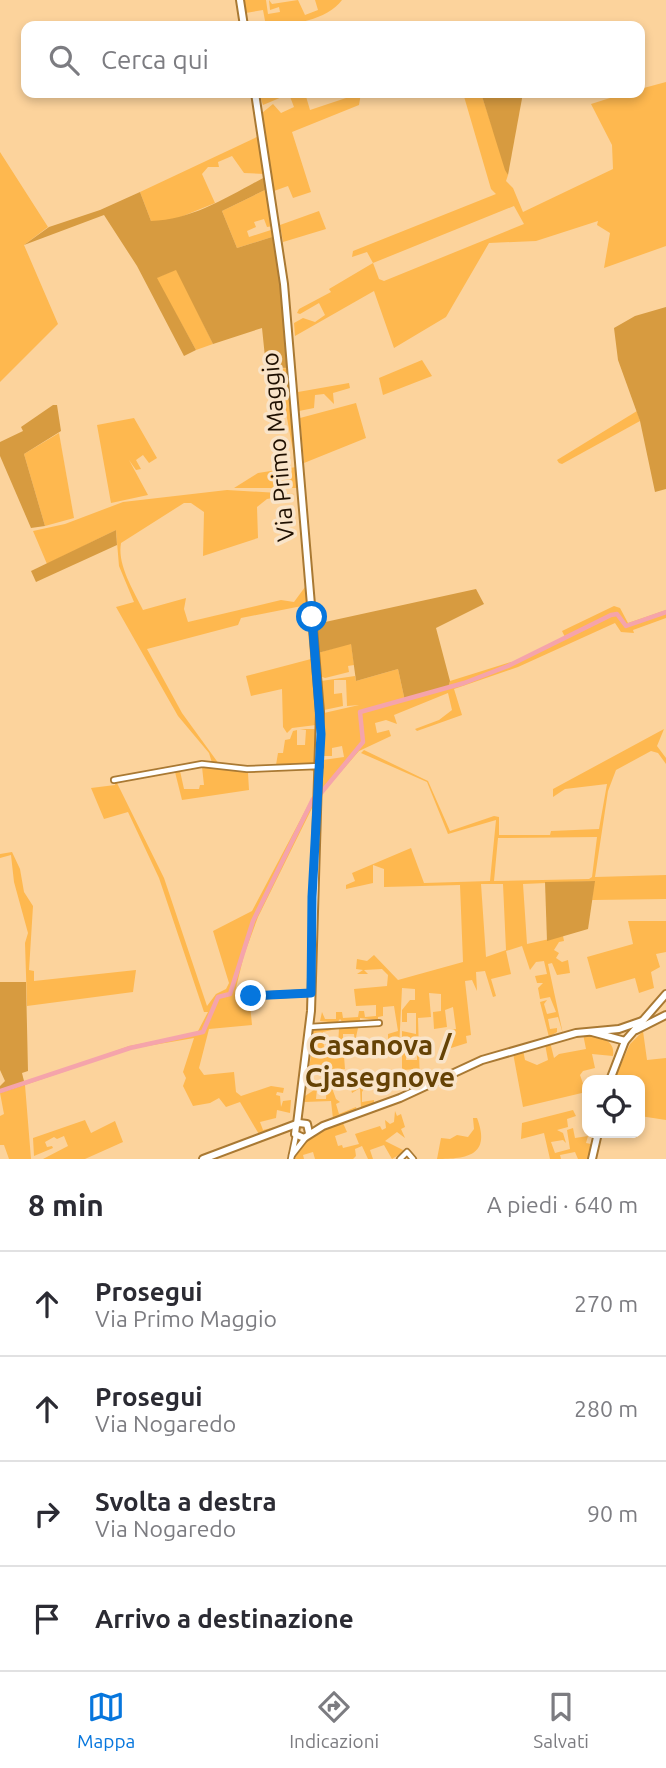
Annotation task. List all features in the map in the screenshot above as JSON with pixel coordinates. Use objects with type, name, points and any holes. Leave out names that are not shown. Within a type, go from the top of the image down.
[{"type":"street","points":[[240,0],[243,21]]},
{"type":"street","name":"Via Primo Maggio","points":[[256,98],[284,284],[320,712],[311,993],[299,1128]]},
{"type":"street","points":[[114,780],[202,764],[247,769],[320,766]]},
{"type":"street","points":[[250,996],[311,993]]},
{"type":"street","points":[[666,994],[666,1007]]},
{"type":"street","points":[[612,1075],[625,1041],[666,994]]},
{"type":"street","points":[[632,1033],[666,1015]]},
{"type":"street","points":[[291,1157],[308,1135],[323,1126],[400,1098],[482,1060],[583,1032],[613,1030],[642,1021]]},
{"type":"street","points":[[309,1027],[379,1023]]},
{"type":"street","points":[[613,1030],[621,1033],[625,1041]]},
{"type":"street","points":[[583,1032],[625,1041]]},
{"type":"street","points":[[602,1035],[614,1044],[619,1053]]},
{"type":"street","points":[[203,1159],[278,1133],[323,1126]]},
{"type":"street","points":[[299,1128],[308,1135]]},
{"type":"street","points":[[299,1128],[308,1135]]},
{"type":"street","points":[[291,1157],[299,1128]]},
{"type":"street","points":[[592,1159],[597,1138]]},
{"type":"street","points":[[400,1159],[407,1153],[413,1159]]},
{"type":"shaded area","points":[[244,0],[266,0],[268,14],[280,12],[279,7],[270,10],[269,0],[272,4],[298,0],[305,15],[318,10],[315,0],[342,0],[336,7],[318,17],[303,21],[265,21],[263,10],[246,13]]},
{"type":"shaded area","points":[[666,82],[666,246],[604,268],[610,233],[597,225],[598,221],[536,241],[489,243],[446,317],[394,348],[374,291],[295,336],[294,323],[303,318],[315,322],[325,315],[319,303],[300,314],[297,313],[299,309],[331,292],[329,289],[373,263],[367,252],[352,257],[353,251],[496,194],[491,189],[464,98],[483,98],[508,175],[506,181],[513,188],[523,212],[613,169],[612,145],[591,104],[610,98],[645,98],[645,88]],"holes":[[[514,206],[524,224],[384,281],[379,279],[373,263]]]},
{"type":"shaded area","points":[[261,98],[280,98],[263,105]]},
{"type":"shaded area","points":[[291,98],[306,98],[310,110],[346,98],[360,98],[359,105],[292,132],[311,192],[293,198],[288,186],[274,191],[262,113],[273,104],[281,113],[294,107]]},
{"type":"shaded area","points":[[483,98],[522,98],[508,175]]},
{"type":"shaded area","points":[[259,136],[265,174],[244,173],[232,156],[218,162],[219,167],[208,167],[202,174],[215,203],[171,221],[151,221],[140,192]]},
{"type":"shaded area","points":[[0,152],[48,227],[24,245],[58,324],[0,382]]},
{"type":"shaded area","points":[[265,177],[267,189],[222,211],[237,248],[275,236],[288,368],[266,367],[262,328],[213,344],[176,270],[157,278],[196,350],[184,356],[137,266],[104,215],[24,245],[49,227],[100,210],[140,192],[151,221],[166,220],[210,206]]},
{"type":"shaded area","points":[[267,189],[273,226],[267,227],[264,219],[254,222],[256,227],[247,231],[249,237],[274,229],[275,236],[237,248],[222,211]]},
{"type":"shaded area","points":[[319,211],[326,229],[283,242],[280,225]]},
{"type":"shaded area","points":[[177,269],[213,344],[196,350],[156,278]]},
{"type":"shaded area","points":[[666,307],[666,489],[655,492],[640,421],[618,360],[614,328],[635,316]]},
{"type":"shaded area","points":[[422,360],[432,376],[383,395],[379,378]]},
{"type":"shaded area","points":[[288,368],[298,488],[234,488],[258,473],[296,467],[278,369]]},
{"type":"shaded area","points":[[349,383],[350,388],[333,393],[334,404],[324,394],[315,395],[314,408],[299,411],[298,392]]},
{"type":"shaded area","points":[[356,403],[366,438],[304,463],[300,418]]},
{"type":"shaded area","points":[[57,405],[61,431],[24,454],[45,526],[31,528],[0,456],[0,442],[23,431],[21,427]]},
{"type":"shaded area","points":[[637,411],[640,421],[562,464],[557,460]]},
{"type":"shaded area","points":[[134,418],[157,458],[149,463],[143,455],[136,460],[141,469],[136,470],[129,460],[148,495],[111,503],[97,425]]},
{"type":"shaded area","points":[[59,433],[74,518],[45,526],[24,454]]},
{"type":"shaded area","points":[[227,490],[295,494],[267,499],[257,507],[258,538],[203,556],[204,512],[191,503],[184,503],[121,543],[120,551],[127,578],[143,610],[186,598],[184,609],[188,622],[281,600],[294,602],[305,587],[307,605],[241,618],[238,625],[147,649],[182,713],[219,764],[212,763],[209,753],[178,716],[116,607],[134,602],[119,566],[116,530],[47,564],[33,531],[65,524],[123,502]]},
{"type":"shaded area","points":[[116,530],[117,545],[36,582],[31,571]]},
{"type":"shaded area","points":[[476,589],[484,604],[436,628],[450,681],[448,688],[405,701],[398,669],[356,681],[351,644],[318,653],[316,624]]},
{"type":"shaded area","points":[[614,606],[620,608],[628,623],[666,610],[666,618],[633,630],[634,633],[621,632],[615,623],[518,667],[454,689],[462,715],[417,731],[415,729],[439,720],[452,710],[448,693],[394,715],[397,724],[386,720],[375,723],[377,733],[389,730],[391,736],[359,751],[320,796],[323,760],[344,757],[342,746],[332,748],[332,756],[323,756],[324,713],[359,705],[347,706],[346,680],[334,680],[334,694],[342,693],[343,706],[324,710],[321,681],[355,676],[356,681],[398,669],[405,701],[448,688],[450,681],[511,662],[519,663],[520,659],[565,637],[562,631]]},
{"type":"shaded area","points":[[351,643],[354,665],[348,666],[349,672],[325,678],[320,676],[318,653]]},
{"type":"shaded area","points":[[311,659],[316,725],[292,728],[287,733],[283,727],[282,689],[251,696],[246,676]]},
{"type":"shaded area","points":[[300,729],[316,730],[315,763],[276,765],[278,753],[283,753],[285,740],[290,739],[293,731],[297,730],[297,745],[305,745],[306,730]]},
{"type":"shaded area","points":[[664,729],[657,746],[666,758],[666,764],[658,753],[651,751],[616,770],[608,791],[595,877],[666,875],[666,899],[592,900],[594,881],[523,884],[527,944],[563,936],[564,941],[559,942],[554,950],[559,953],[556,958],[562,962],[568,960],[570,973],[557,975],[552,963],[548,964],[563,1034],[558,1017],[548,1019],[550,1029],[557,1028],[557,1032],[549,1037],[540,1002],[547,1000],[544,1004],[547,1014],[556,1012],[550,997],[540,999],[538,988],[543,983],[537,983],[535,976],[547,974],[544,961],[536,962],[530,970],[522,946],[506,951],[511,974],[491,979],[496,996],[493,997],[485,971],[476,972],[477,991],[472,980],[465,981],[471,1035],[466,1036],[467,1043],[451,1048],[449,1030],[456,1029],[453,1007],[445,1010],[447,1027],[434,1029],[433,1012],[441,1011],[441,994],[429,993],[431,1017],[418,1018],[420,1085],[404,1093],[402,1079],[417,1080],[417,1069],[402,1070],[402,1044],[407,1045],[406,1060],[417,1060],[417,1046],[402,1041],[402,1031],[416,1034],[416,1013],[407,1013],[407,1022],[402,1022],[402,1010],[410,1000],[415,1000],[415,989],[402,988],[399,1049],[369,1050],[369,1047],[388,1046],[388,1034],[398,1031],[394,1006],[383,1007],[383,1016],[378,1017],[378,1020],[360,1018],[360,1022],[343,1023],[340,1019],[337,1023],[320,1021],[322,1012],[325,1019],[336,1019],[336,1012],[342,1012],[343,1018],[358,1017],[359,1011],[364,1011],[365,1017],[376,1016],[376,1005],[356,1006],[354,989],[387,986],[388,975],[382,969],[364,970],[368,974],[357,974],[363,970],[356,969],[357,959],[367,961],[374,955],[398,980],[463,962],[460,885],[384,887],[384,869],[373,865],[373,883],[346,889],[346,885],[355,881],[352,873],[411,848],[424,883],[490,881],[496,820],[448,834],[427,782],[361,753],[364,750],[428,781],[450,831],[494,816],[499,817],[499,835],[550,835],[551,831],[599,829],[607,784],[565,789],[553,797],[553,789]],"holes":[[[597,837],[592,877],[589,879],[494,881],[498,838]],[[481,884],[503,884],[506,950],[486,957]]]},
{"type":"shaded area","points":[[202,767],[247,771],[312,767],[316,770],[314,804],[258,917],[244,955],[235,992],[236,995],[249,994],[252,1025],[209,1029],[199,1068],[204,1075],[234,1072],[236,1092],[241,1096],[271,1086],[284,1088],[283,1093],[277,1092],[276,1095],[280,1096],[281,1107],[283,1101],[291,1100],[290,1113],[277,1110],[276,1118],[260,1122],[263,1130],[275,1127],[275,1130],[260,1136],[240,1102],[226,1107],[219,1098],[210,1103],[193,1106],[183,1086],[186,1078],[183,1072],[194,1038],[130,1049],[25,1085],[31,1159],[9,1159],[4,1145],[0,1145],[0,1116],[4,1114],[0,1093],[129,1046],[197,1033],[208,1012],[204,1012],[159,878],[128,812],[104,819],[91,788],[115,785],[116,781],[164,878],[207,1006],[229,983],[213,931],[252,911],[314,794],[315,772],[308,769],[248,773],[249,790],[182,800],[175,772],[180,771],[184,789],[199,789],[200,785],[204,785]]},
{"type":"shaded area","points":[[12,852],[20,869],[24,892],[33,906],[29,970],[34,971],[34,981],[136,970],[133,992],[27,1006],[25,943],[28,933],[14,882],[11,855],[0,858],[0,854]]},
{"type":"shaded area","points":[[595,881],[588,929],[547,941],[545,882]]},
{"type":"shaded area","points":[[628,921],[666,921],[666,952],[656,954],[660,967],[651,972],[654,988],[639,993],[635,978],[596,989],[587,957],[633,944]]},
{"type":"shaded area","points":[[0,982],[26,982],[28,1071],[22,1073],[25,1085],[0,1093],[0,1086],[5,1081],[0,1070]]},
{"type":"shaded area","points":[[339,1028],[358,1028],[355,1042],[354,1034],[343,1034],[343,1047],[359,1047],[359,1051],[310,1052],[312,1030],[336,1029],[323,1032],[324,1048],[338,1047]]},
{"type":"shaded area","points":[[643,1031],[647,1060],[666,1058],[666,1120],[645,1117],[645,1075],[616,1075],[630,1044]]},
{"type":"shaded area","points":[[583,1034],[605,1039],[612,1046],[613,1056],[592,1054],[595,1068],[583,1071],[580,1075],[582,1093],[523,1107],[513,1053],[523,1050],[525,1060],[537,1065],[548,1060],[545,1044],[550,1042],[554,1058],[559,1054],[586,1049]]},
{"type":"shaded area","points":[[353,1053],[344,1056],[345,1069],[313,1071],[313,1075],[308,1075],[311,1056]]},
{"type":"shaded area","points":[[374,1081],[374,1085],[366,1085],[362,1092],[362,1102],[374,1100],[374,1105],[361,1110],[360,1088],[352,1093],[350,1085],[332,1088],[340,1102],[336,1104],[339,1114],[356,1107],[357,1111],[333,1119],[331,1101],[304,1102],[305,1096],[317,1088],[316,1099],[326,1099],[327,1083]]},
{"type":"shaded area","points":[[573,1110],[576,1116],[567,1119],[568,1127],[557,1130],[563,1133],[566,1143],[563,1140],[551,1142],[555,1153],[570,1149],[567,1130],[573,1128],[575,1138],[587,1138],[586,1143],[591,1144],[588,1159],[578,1159],[575,1152],[560,1155],[561,1159],[550,1159],[544,1133],[521,1139],[522,1123]]},
{"type":"shaded area","points":[[395,1111],[397,1116],[401,1114],[405,1127],[401,1129],[405,1138],[397,1132],[385,1141],[405,1151],[392,1159],[384,1145],[370,1150],[373,1159],[368,1159],[362,1146],[355,1149],[356,1156],[353,1159],[315,1159],[313,1152],[303,1155],[304,1159],[295,1159],[298,1151],[314,1135],[343,1123],[347,1132],[335,1136],[338,1146],[342,1145],[343,1148],[359,1144],[355,1134],[380,1126],[382,1130],[386,1128],[385,1120],[390,1124],[394,1122]]},
{"type":"shaded area","points":[[473,1118],[477,1118],[481,1130],[479,1147],[467,1156],[437,1159],[441,1138],[450,1139],[457,1135],[468,1137],[474,1129]]},
{"type":"shaded area","points":[[85,1120],[91,1133],[115,1121],[123,1142],[85,1159],[43,1159],[68,1146],[64,1136],[57,1139],[54,1137],[45,1142],[47,1147],[53,1148],[34,1156],[33,1138]]},
{"type":"waterway","points":[[0,1091],[130,1048],[203,1032],[218,997],[230,994],[253,921],[313,799],[363,742],[360,712],[464,683],[508,666],[611,615],[617,614],[626,626],[666,612]]},
{"type":"district","name":"Casanova / Cjasegnove","points":[[380,1061]]},
{"type":"route","points":[[251,996],[311,993],[312,897],[321,734],[312,617]]}]
